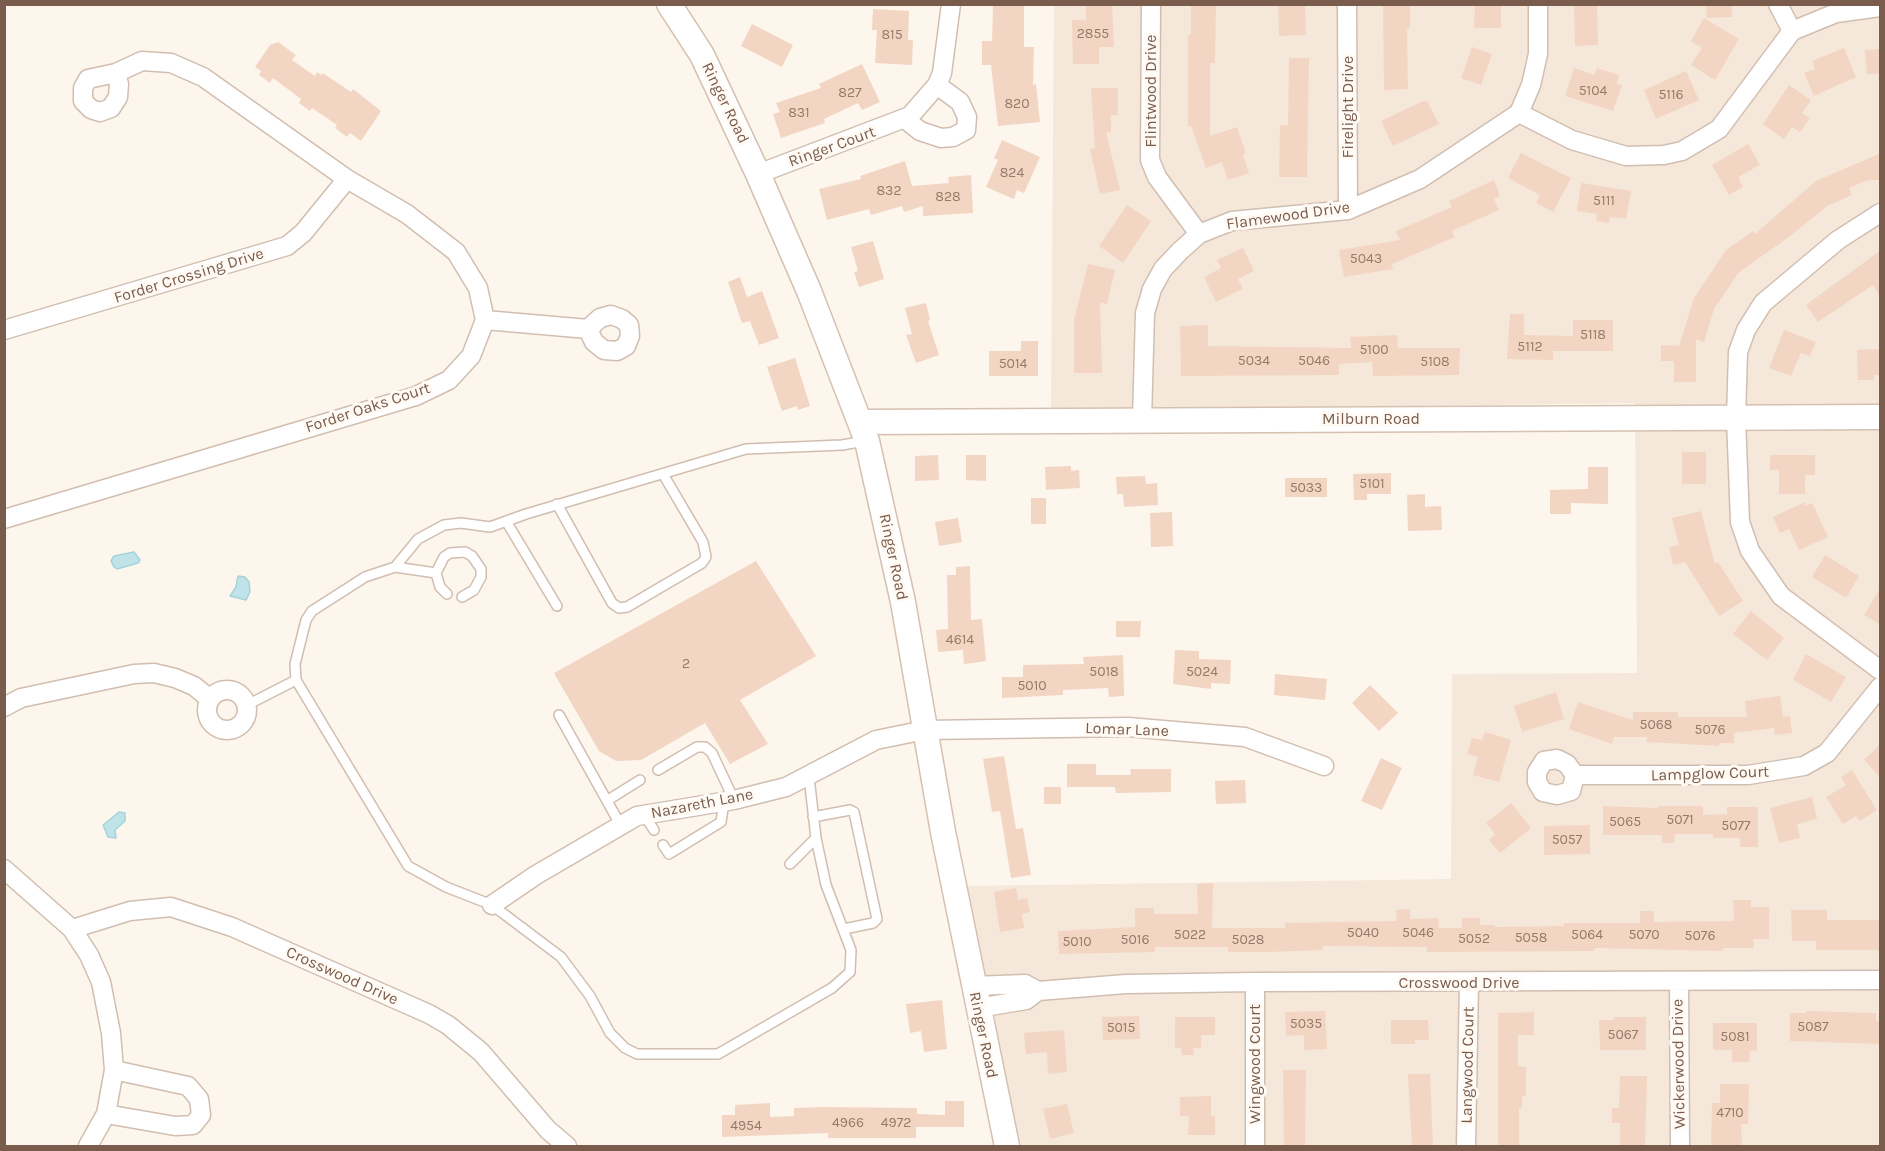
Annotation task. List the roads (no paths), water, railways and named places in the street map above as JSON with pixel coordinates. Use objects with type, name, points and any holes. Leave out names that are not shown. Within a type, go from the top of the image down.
[{"type":"street","name":"Ringer Road","points":[[669,4],[702,55],[758,174],[864,431],[903,602],[976,997],[1007,1146]]},
{"type":"street","name":"Ringer Court","points":[[758,174],[905,119],[937,85],[942,73],[951,4]]},
{"type":"street","name":"Flintwood Drive","points":[[1151,4],[1150,160],[1157,177],[1199,234]]},
{"type":"street","name":"Firelight Drive","points":[[1347,4],[1348,210]]},
{"type":"street","points":[[1538,4],[1538,54],[1531,85],[1520,113],[1572,140],[1626,156],[1664,155],[1682,151],[1719,129],[1792,31],[1836,13],[1881,7]]},
{"type":"street","points":[[1778,4],[1792,31]]},
{"type":"street","points":[[116,73],[142,61],[171,63],[203,77],[347,179],[407,214],[456,252],[478,288],[484,320],[588,329]]},
{"type":"street","points":[[905,119],[920,131],[941,138],[953,137],[966,130],[967,117],[960,102],[937,85]]},
{"type":"street","name":"Flamewood Drive","points":[[1142,420],[1144,313],[1152,289],[1163,269],[1199,234],[1232,221],[1348,210],[1420,179],[1520,113]]},
{"type":"street","name":"Forder Crossing Drive","points":[[4,330],[287,246],[303,233],[347,179]]},
{"type":"street","points":[[1881,213],[1838,240],[1762,303],[1746,330],[1738,352],[1736,418],[1740,522],[1750,551],[1782,597],[1881,670]]},
{"type":"street","name":"Forder Oaks Court","points":[[4,519],[416,396],[449,380],[471,356],[484,320]]},
{"type":"street","name":"Milburn Road","points":[[864,431],[1142,420],[1881,417]]},
{"type":"street","points":[[4,707],[21,698],[134,674],[154,673],[194,686],[210,699]]},
{"type":"street","name":"Lampglow Court","points":[[1575,775],[1748,775],[1803,766],[1827,753],[1881,687]]},
{"type":"street","points":[[232,690],[243,696],[247,705],[244,721],[233,729],[226,730],[213,725],[209,719],[207,706],[210,699],[219,691],[232,690]]},
{"type":"street","name":"Lomar Lane","points":[[925,730],[1128,727],[1245,737],[1324,766]]},
{"type":"street","name":"Nazareth Lane","points":[[492,905],[536,875],[621,826],[649,822],[786,787],[876,740],[925,730]]},
{"type":"street","points":[[4,869],[72,929],[89,955],[101,982],[111,1033],[114,1071],[106,1114],[88,1146]]},
{"type":"street","name":"Crosswood Drive","points":[[72,929],[130,911],[171,907],[243,931],[429,1014],[448,1025],[481,1052],[548,1130],[567,1146]]},
{"type":"street","name":"Crosswood Drive","points":[[976,997],[1024,984],[1038,991],[1126,984],[1255,982],[1881,980]]},
{"type":"street","name":"Wingwood Court","points":[[1255,982],[1255,1146]]},
{"type":"street","name":"Wickerwood Drive","points":[[1679,982],[1680,1146]]},
{"type":"street","name":"Langwood Court","points":[[1466,1146],[1469,983]]},
{"type":"street","points":[[106,1114],[175,1126],[193,1125],[201,1114],[199,1099],[188,1086],[114,1071]]},
{"type":"lane","points":[[395,567],[418,539],[444,525],[461,523],[490,527],[557,504],[746,449],[842,445],[864,431]]},
{"type":"lane","points":[[557,504],[612,603],[619,608],[627,607],[702,563],[706,556],[703,542],[663,474]]},
{"type":"lane","points":[[506,521],[557,606]]},
{"type":"lane","points":[[447,594],[440,587],[436,573],[439,564],[450,553],[465,552],[472,556],[481,568],[481,577],[474,590],[462,597]]},
{"type":"lane","points":[[436,573],[395,567],[365,578],[312,610],[302,635],[295,664],[296,680],[408,866],[446,887],[492,905],[561,957],[617,1042],[637,1054],[718,1054],[832,988],[850,972],[852,962],[844,929],[826,885],[816,838],[808,777]]},
{"type":"lane","points":[[247,705],[296,680]]},
{"type":"lane","points":[[559,715],[621,826]]},
{"type":"lane","points":[[658,770],[697,747],[705,747],[712,753],[729,801],[721,822],[669,854],[663,845]]},
{"type":"lane","points":[[608,800],[640,780]]},
{"type":"lane","points":[[813,817],[850,810],[854,812],[877,919],[873,923],[844,929]]},
{"type":"lane","points":[[790,864],[816,838]]},
{"type":"water","points":[[134,552],[140,560],[138,563],[117,569],[114,567],[111,561],[114,556]]},
{"type":"water","points":[[238,576],[245,577],[249,582],[250,592],[246,600],[230,596],[236,587]]},
{"type":"water","points":[[119,812],[125,813],[125,821],[115,830],[116,838],[108,837],[103,825]]}]
